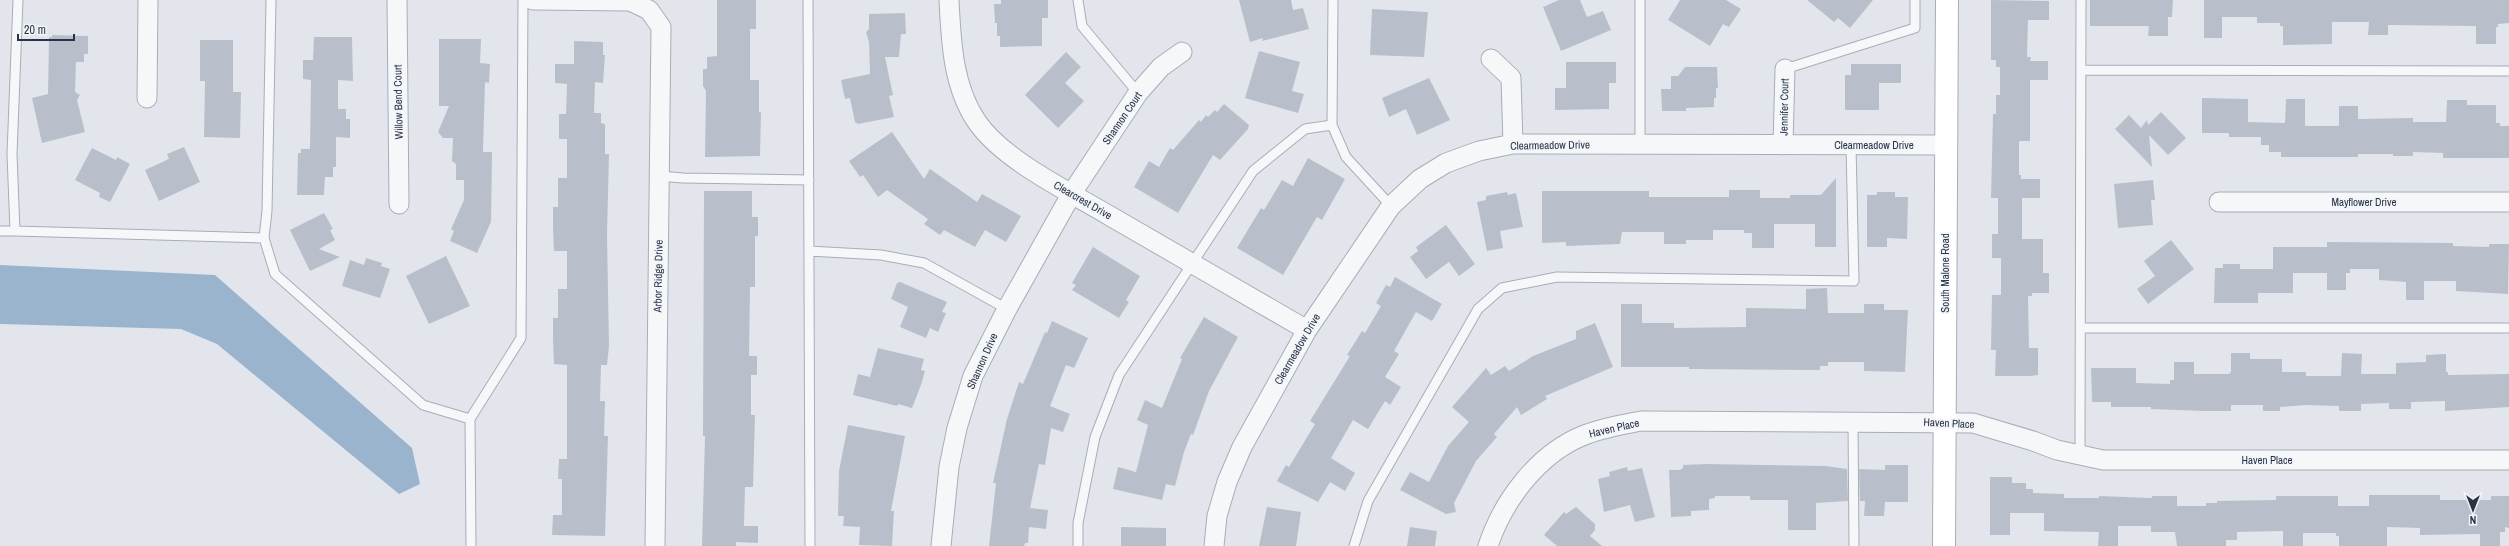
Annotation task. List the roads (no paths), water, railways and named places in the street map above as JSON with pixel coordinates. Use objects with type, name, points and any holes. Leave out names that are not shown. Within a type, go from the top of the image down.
[{"type":"street","points":[[147,98],[148,0]]},
{"type":"street","name":"Willow Bend Court","points":[[397,0],[399,204]]},
{"type":"street","name":"Arbor Ridge Drive","points":[[532,0],[630,1],[649,10],[661,27],[655,546]]},
{"type":"street","name":"Clearcrest Drive","points":[[949,0],[951,48],[963,95],[977,121],[988,136],[1031,169],[1306,330]]},
{"type":"street","name":"South Malone Road","points":[[1944,546],[1947,0]]},
{"type":"street","name":"Shannon Court","points":[[1072,193],[1138,93],[1161,66],[1182,52]]},
{"type":"street","points":[[1491,59],[1511,78],[1513,144]]},
{"type":"street","name":"Jennifer Court","points":[[1783,145],[1785,69]]},
{"type":"street","name":"Clearmeadow Drive","points":[[1214,546],[1217,516],[1230,475],[1242,447],[1306,330],[1390,206],[1420,179],[1446,163],[1479,151],[1513,144],[1946,145]]},
{"type":"street","name":"Shannon Drive","points":[[941,546],[949,467],[957,428],[973,376],[1007,309],[1072,193]]},
{"type":"street","name":"Mayflower Drive","points":[[2218,202],[2509,202]]},
{"type":"street","name":"Haven Place","points":[[1488,546],[1504,508],[1516,491],[1545,460],[1581,436],[1601,429],[1641,421],[1853,421],[1973,423],[2080,456],[2103,460],[2509,460]]},
{"type":"lane","points":[[15,231],[12,154],[18,0]]},
{"type":"lane","points":[[272,0],[267,211],[264,238],[275,274],[424,405],[470,420]]},
{"type":"lane","points":[[471,546],[470,420],[521,338],[522,0]]},
{"type":"lane","points":[[808,0],[810,546]]},
{"type":"lane","points":[[1078,0],[1082,26],[1138,93]]},
{"type":"lane","points":[[1333,0],[1332,125],[1346,157],[1390,206]]},
{"type":"lane","points":[[1640,0],[1640,145]]},
{"type":"lane","points":[[1785,69],[1915,28],[1915,0]]},
{"type":"lane","points":[[2080,456],[2081,0]]},
{"type":"lane","points":[[2081,70],[2509,71]]},
{"type":"lane","points":[[1078,546],[1078,523],[1094,437],[1119,375],[1253,171],[1305,128],[1332,125]]},
{"type":"lane","points":[[1354,546],[1368,501],[1478,309],[1502,288],[1557,276],[1854,281],[1851,145]]},
{"type":"lane","points":[[659,176],[683,178],[809,180]]},
{"type":"lane","points":[[0,231],[264,238]]},
{"type":"lane","points":[[809,251],[881,255],[924,263],[1007,309]]},
{"type":"lane","points":[[2080,328],[2509,328]]},
{"type":"lane","points":[[1853,421],[1854,546]]},
{"type":"water","points":[[0,265],[215,275],[412,448],[420,484],[399,494],[217,344],[181,329],[0,324]]}]
